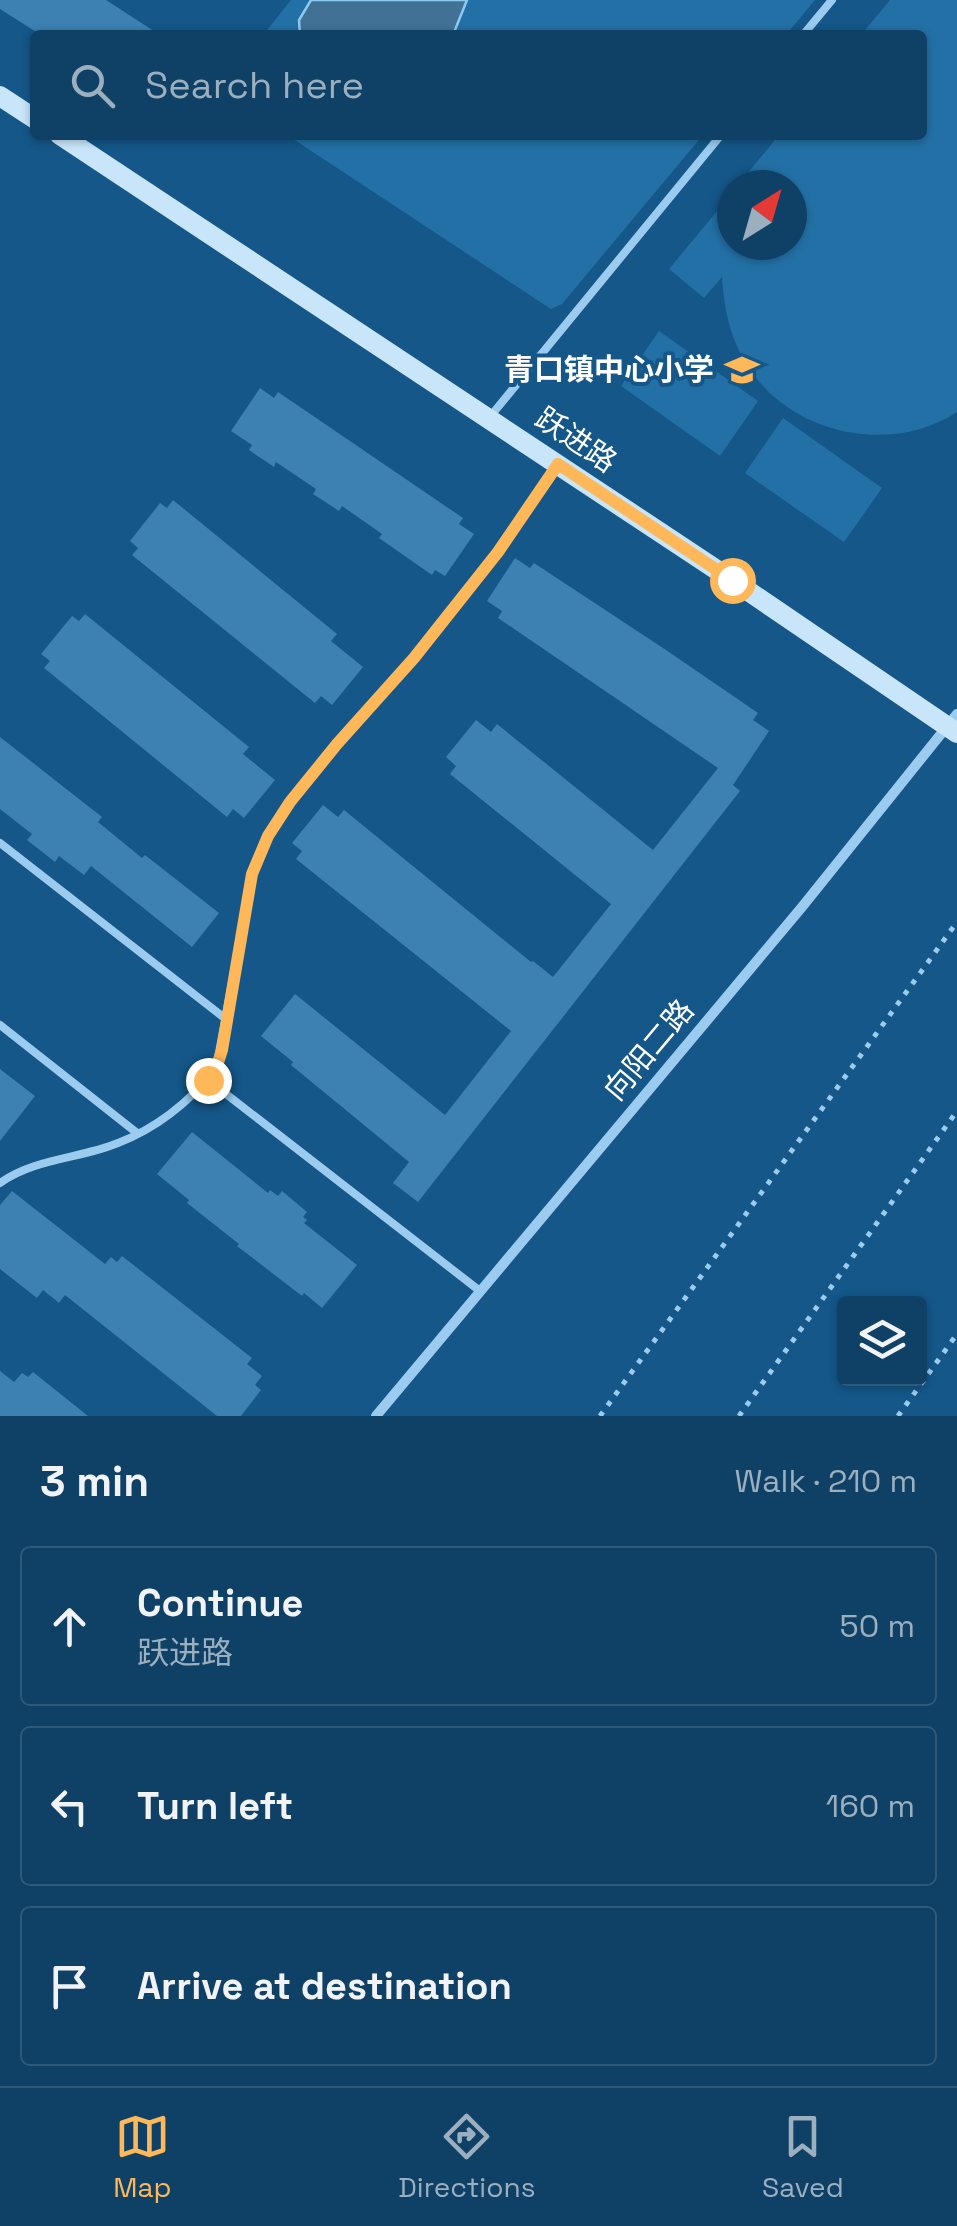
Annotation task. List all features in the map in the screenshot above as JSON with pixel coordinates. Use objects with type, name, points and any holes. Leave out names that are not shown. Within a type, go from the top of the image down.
[{"type":"street","points":[[0,96],[30,116]]},
{"type":"street","name":"跃进路","points":[[68,140],[954,724]]},
{"type":"street","name":"向阳二路","points":[[376,1416],[954,724]]},
{"type":"lane","points":[[807,30],[832,0]]},
{"type":"lane","points":[[488,418],[717,140]]},
{"type":"lane","points":[[0,1184],[34,1166],[118,1144],[168,1116],[208,1080],[216,1069],[252,874],[268,836],[325,758],[414,658],[498,552],[558,464]]},
{"type":"lane","points":[[0,844],[226,1020]]},
{"type":"lane","points":[[0,1025],[138,1133]]},
{"type":"lane","points":[[208,1080],[480,1291]]},
{"type":"path","points":[[600,1416],[957,922]]},
{"type":"path","points":[[739,1416],[957,1111]]},
{"type":"path","points":[[898,1416],[957,1334]]},
{"type":"shaded area","points":[[291,0],[815,0],[790,30],[267,30]]},
{"type":"shaded area","points":[[311,0],[467,0],[455,30],[300,30],[299,20]]},
{"type":"shaded area","points":[[890,0],[957,0],[957,412],[904,433],[846,432],[793,410],[770,393],[751,371],[734,337],[722,277],[704,298],[669,269],[717,211],[717,260],[807,260],[807,170],[750,170],[775,140],[927,140],[927,30],[865,30]]},
{"type":"shaded area","points":[[295,140],[699,140],[562,304],[551,309]]},
{"type":"shaded area","points":[[659,331],[758,401],[720,456],[621,386]]},
{"type":"shaded area","points":[[783,418],[882,488],[844,542],[745,473]]},
{"type":"building","points":[[0,0],[106,0],[152,30],[33,30],[0,9]]},
{"type":"building","points":[[260,388],[274,398],[278,392],[463,518],[459,524],[474,534],[445,576],[435,570],[432,575],[342,506],[339,511],[313,494],[316,489],[276,462],[274,467],[249,450],[252,445],[231,431]]},
{"type":"building","points":[[173,500],[337,634],[331,641],[363,667],[332,705],[321,696],[315,703],[132,555],[138,548],[130,541],[160,503],[167,508]]},
{"type":"building","points":[[515,558],[530,568],[534,563],[666,650],[758,713],[753,720],[769,731],[733,785],[740,791],[418,1202],[393,1183],[409,1162],[261,1036],[295,994],[445,1115],[511,1031],[296,859],[302,851],[292,843],[323,805],[338,817],[344,810],[553,977],[611,904],[450,774],[456,766],[446,757],[476,720],[491,732],[497,724],[653,850],[718,768],[498,618],[502,611],[487,601]]},
{"type":"building","points":[[85,614],[249,747],[243,754],[275,780],[244,818],[233,809],[227,817],[44,668],[50,661],[41,654],[72,616],[79,621]]},
{"type":"building","points":[[0,737],[102,817],[98,822],[142,858],[145,855],[219,913],[192,947],[91,866],[84,875],[59,856],[55,862],[27,840],[32,834],[0,809]]},
{"type":"building","points":[[0,1069],[35,1096],[0,1141]]},
{"type":"building","points":[[192,1132],[268,1193],[270,1190],[278,1196],[282,1191],[307,1212],[304,1223],[357,1265],[322,1308],[237,1246],[157,1174]]},
{"type":"building","points":[[12,1191],[105,1264],[111,1257],[117,1262],[122,1256],[252,1358],[247,1364],[262,1376],[255,1385],[261,1390],[241,1416],[217,1416],[65,1295],[59,1303],[43,1290],[37,1298],[0,1269],[0,1205]]},
{"type":"building","points":[[0,1371],[14,1382],[22,1373],[28,1377],[33,1372],[88,1416],[0,1416]]},
{"type":"place","name":"青口镇中心小学","points":[[742,370]]},
{"type":"route","points":[[208,1080],[222,1050],[252,874],[268,836],[290,802],[414,658],[498,552],[558,464],[732,580]]}]
